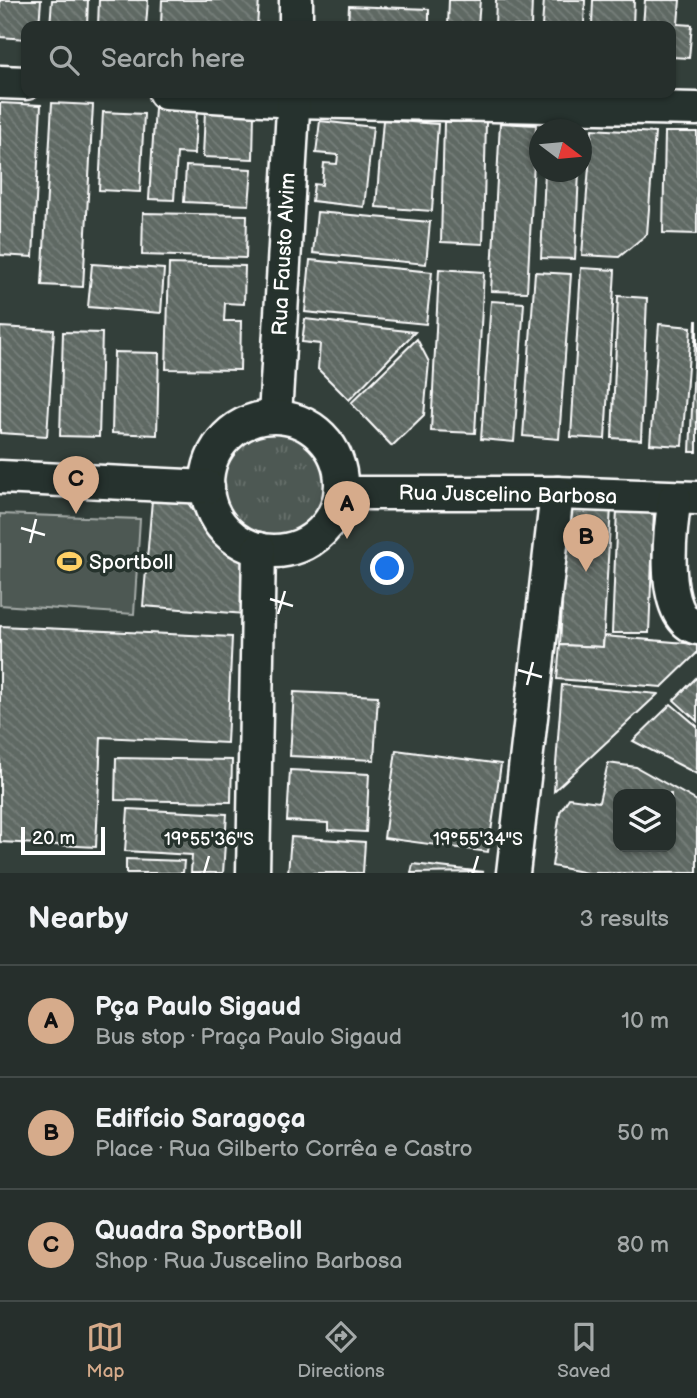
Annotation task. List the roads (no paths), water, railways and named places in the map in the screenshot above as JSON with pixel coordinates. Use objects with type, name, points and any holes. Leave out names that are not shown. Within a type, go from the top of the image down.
[{"type":"street","points":[[296,0],[296,21]]},
{"type":"street","points":[[0,82],[21,83]]},
{"type":"street","name":"Rua Fausto Alvim","points":[[275,416],[293,98]]},
{"type":"street","points":[[327,98],[697,109]]},
{"type":"street","points":[[275,416],[297,420],[317,431],[332,449],[340,470],[341,494],[334,515],[321,533],[303,545],[281,551],[259,550],[243,543],[223,526],[210,504],[208,487],[210,465],[219,446],[234,430],[253,420],[275,416]]},
{"type":"street","points":[[0,477],[208,487]]},
{"type":"street","points":[[513,873],[556,493]]},
{"type":"street","name":"Rua Juscelino Barbosa","points":[[341,494],[556,493],[686,498],[670,525],[672,598],[677,615],[697,628]]},
{"type":"street","points":[[253,873],[259,550]]},
{"type":"place","name":"Quadra SportBoll","points":[[76,514]]},
{"type":"place","name":"Pça Paulo Sigaud","points":[[347,539]]},
{"type":"place","name":"Sportboll","points":[[69,562]]},
{"type":"place","name":"Edifício Saragoça","points":[[586,572]]}]
